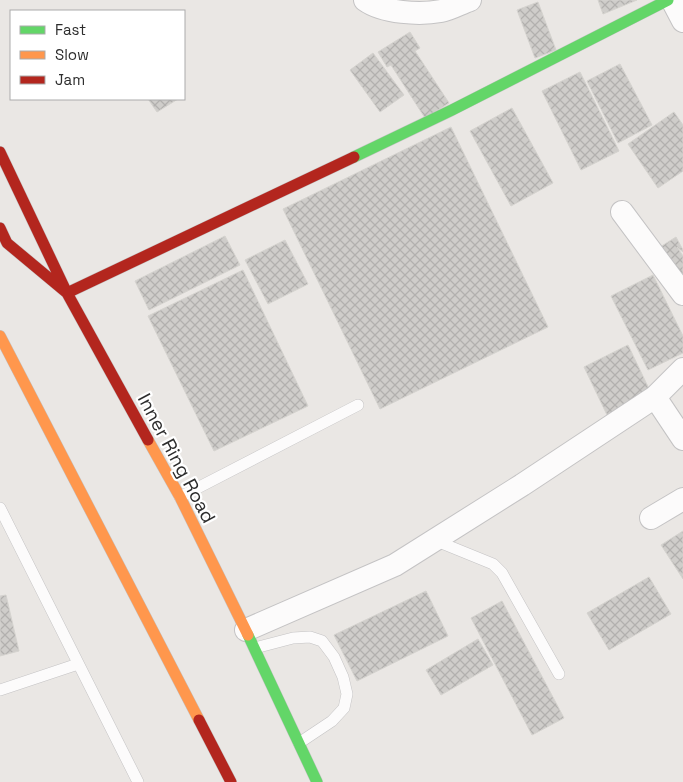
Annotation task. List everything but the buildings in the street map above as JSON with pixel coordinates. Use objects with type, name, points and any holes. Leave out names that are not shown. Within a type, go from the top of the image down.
[{"type":"main road","points":[[0,228],[7,243],[67,293],[452,110],[670,0]]},
{"type":"main road","name":"Inner Ring Road","points":[[0,152],[67,293],[180,497],[317,782]]},
{"type":"main road","points":[[0,336],[231,782]]},
{"type":"street","points":[[365,0],[373,6],[412,13],[442,10],[470,0]]},
{"type":"street","points":[[670,0],[683,21]]},
{"type":"street","points":[[622,212],[683,294]]},
{"type":"street","points":[[249,639],[395,565],[656,397],[683,369]]},
{"type":"street","points":[[656,397],[683,439]]},
{"type":"street","points":[[651,518],[683,498]]},
{"type":"lane","points":[[180,497],[358,405]]},
{"type":"lane","points":[[0,508],[138,782]]},
{"type":"lane","points":[[434,540],[493,564],[502,573],[559,674]]},
{"type":"lane","points":[[249,639],[310,637],[322,641],[334,657],[343,677],[347,694],[344,708],[332,721],[299,743]]},
{"type":"lane","points":[[0,690],[78,664]]},
{"type":"traffic: fast","points":[[354,157],[452,110],[668,0]]},
{"type":"traffic: fast","points":[[248,635],[317,782]]},
{"type":"traffic: slow","points":[[0,336],[199,720]]},
{"type":"traffic: slow","points":[[148,440],[180,497],[248,635]]},
{"type":"traffic: jam","points":[[0,152],[67,293]]},
{"type":"traffic: jam","points":[[67,293],[354,157]]},
{"type":"traffic: jam","points":[[0,228],[7,243],[67,293],[148,440]]},
{"type":"traffic: jam","points":[[199,720],[231,782]]}]
